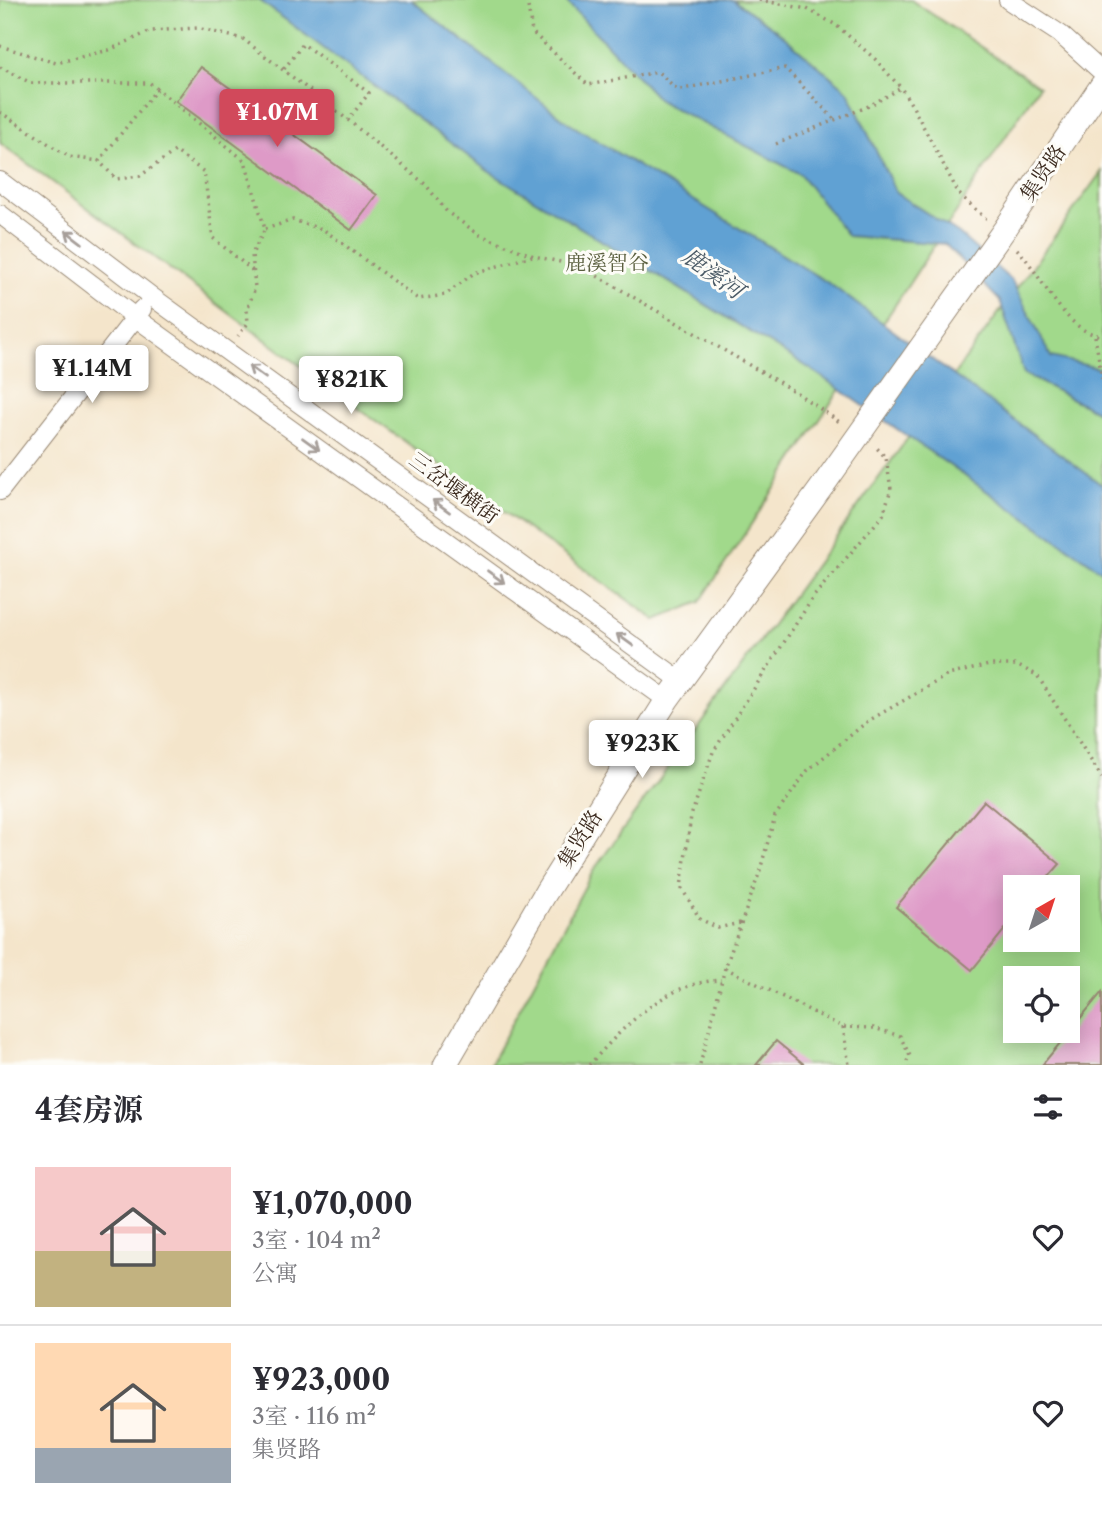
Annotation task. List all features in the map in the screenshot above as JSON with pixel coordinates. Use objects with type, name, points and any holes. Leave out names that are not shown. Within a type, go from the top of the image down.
[{"type":"street","points":[[1008,0],[1060,34],[1102,72]]},
{"type":"street","name":"集贤路","points":[[445,1065],[540,903],[680,680],[824,484],[1102,85]]},
{"type":"street","name":"三岔堰横街","points":[[0,181],[151,296],[680,680]]},
{"type":"street","points":[[0,214],[136,318],[667,700]]},
{"type":"street","points":[[0,491],[151,296]]},
{"type":"path","points":[[527,0],[532,32],[588,85],[659,72],[678,90],[785,68],[834,119]]},
{"type":"path","points":[[759,0],[807,9],[836,25],[901,88],[959,194],[1001,230],[1028,259],[1048,293],[1073,322],[1094,335],[1102,335]]},
{"type":"path","points":[[0,46],[56,63],[109,50],[151,31],[197,28],[243,39],[348,120],[426,185],[447,212],[480,235],[534,256],[582,267],[785,386],[842,424]]},
{"type":"path","points":[[284,69],[303,44],[369,93],[348,120]]},
{"type":"path","points":[[0,67],[31,83],[150,83],[245,160],[265,229],[252,254],[255,288],[247,310],[248,323],[227,350]]},
{"type":"path","points":[[776,144],[869,106],[901,88]]},
{"type":"path","points":[[99,161],[157,89]]},
{"type":"path","points":[[0,112],[69,157],[99,161],[116,179],[141,176],[175,151],[204,172],[213,238],[253,271]]},
{"type":"path","points":[[265,229],[293,220],[324,230],[418,299],[445,295],[474,273],[534,256]]},
{"type":"path","points":[[1094,335],[1102,379]]},
{"type":"path","points":[[740,923],[718,928],[700,919],[681,887],[691,816],[713,752],[727,730],[814,596],[883,515],[891,489],[886,458],[864,439]]},
{"type":"path","points":[[700,1065],[725,968],[759,874],[775,816],[808,770],[868,721],[948,675],[989,665],[1016,665],[1037,675],[1102,778]]},
{"type":"path","points":[[725,968],[843,1027],[874,1028],[900,1036],[910,1056],[905,1065]]},
{"type":"path","points":[[589,1065],[633,1017],[696,981],[722,980]]},
{"type":"path","points":[[843,1027],[849,1065]]},
{"type":"green space","name":"鹿溪智谷","points":[[0,0],[911,0],[1039,86],[700,602],[656,620],[352,404],[0,143]]},
{"type":"green space","points":[[1102,171],[1102,1065],[490,1065],[593,871]]},
{"type":"water","name":"鹿溪河","points":[[259,0],[411,0],[570,124],[830,284],[1102,485],[1102,571],[809,368],[488,171]]},
{"type":"water","points":[[565,0],[733,0],[776,30],[848,91],[896,193],[959,234],[1012,281],[1051,357],[1102,369],[1102,414],[1024,374],[1000,301],[945,244],[848,236],[800,174],[660,101]]},
{"type":"building","points":[[201,67],[377,195],[351,230],[176,101]]},
{"type":"building","points":[[984,801],[1060,864],[1050,875],[1003,875],[1003,932],[972,970],[896,907]]},
{"type":"building","points":[[1102,992],[1102,1065],[1042,1065],[1060,1043],[1080,1043],[1080,1019]]},
{"type":"building","points":[[776,1041],[805,1065],[756,1065]]}]
